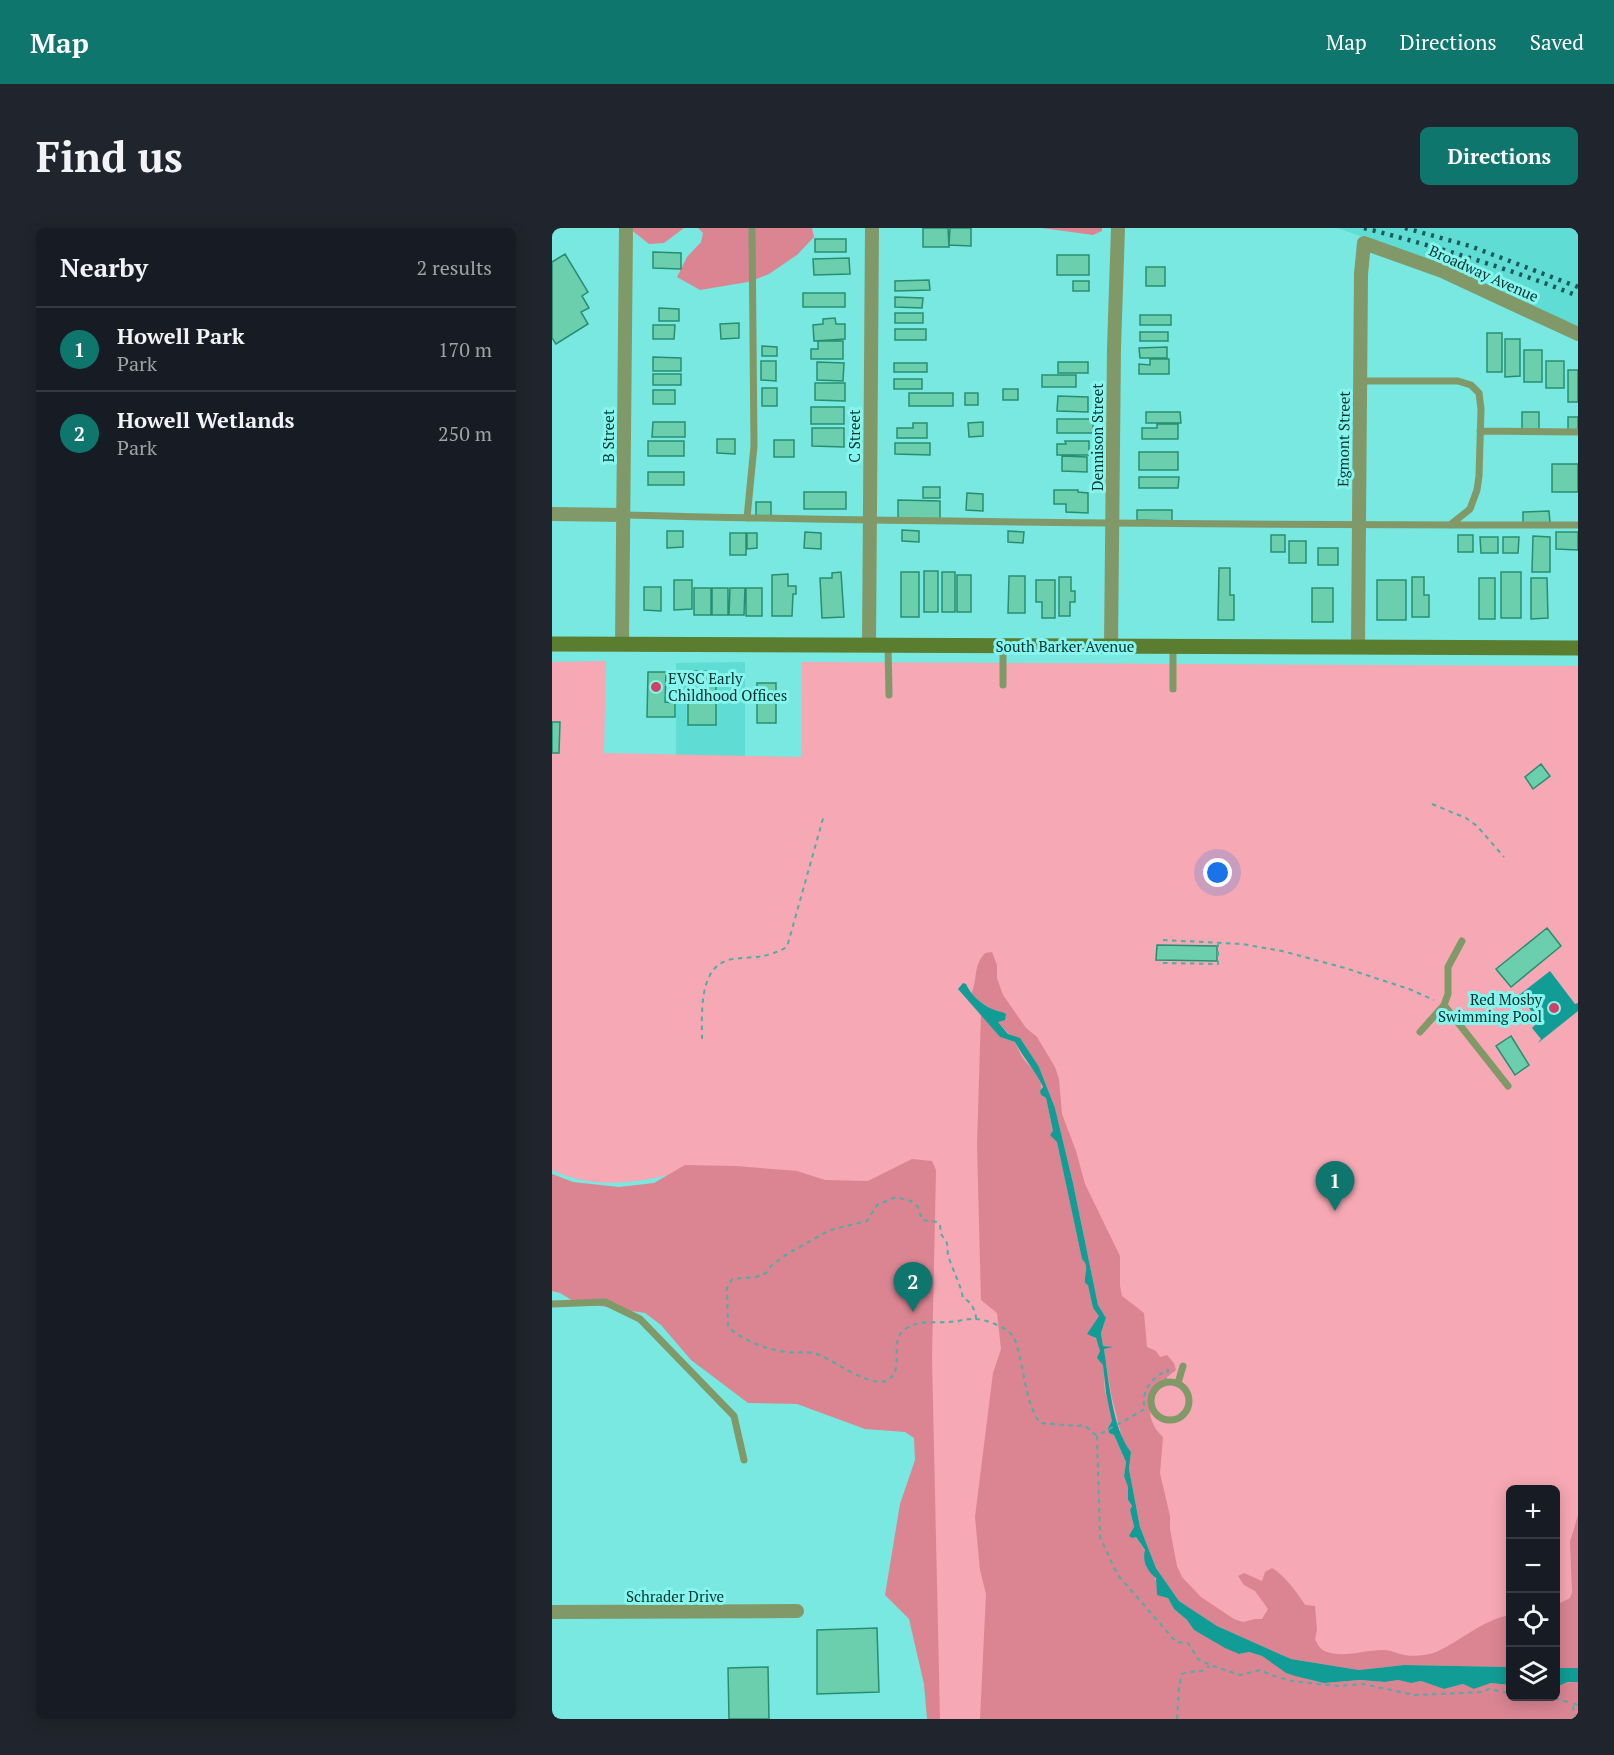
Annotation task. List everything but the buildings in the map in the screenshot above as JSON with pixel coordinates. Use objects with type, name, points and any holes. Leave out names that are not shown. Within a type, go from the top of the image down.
[{"type":"main road","name":"South Barker Avenue","points":[[552,644],[1578,648]]},
{"type":"street","name":"B Street","points":[[622,644],[626,228]]},
{"type":"street","name":"C Street","points":[[869,645],[872,228]]},
{"type":"street","name":"Dennison Street","points":[[1111,646],[1114,348],[1118,228]]},
{"type":"street","name":"Egmont Street","points":[[1358,647],[1363,253],[1364,243],[1375,246]]},
{"type":"street","name":"Broadway Avenue","points":[[1375,246],[1442,271],[1578,334]]},
{"type":"street","points":[[552,514],[624,515]]},
{"type":"street","name":"Schrader Drive","points":[[552,1612],[797,1611]]},
{"type":"lane","points":[[747,518],[754,446],[752,228]]},
{"type":"lane","points":[[1360,381],[1458,381],[1471,385],[1479,393],[1481,409],[1477,490],[1470,509],[1450,525]]},
{"type":"lane","points":[[1480,431],[1578,432]]},
{"type":"lane","points":[[624,515],[1113,524],[1578,525]]},
{"type":"lane","points":[[888,645],[889,695]]},
{"type":"lane","points":[[1004,646],[1004,685]]},
{"type":"lane","points":[[1173,646],[1173,689]]},
{"type":"lane","points":[[1420,1032],[1444,1005],[1448,994],[1448,967],[1462,941]]},
{"type":"lane","points":[[1444,1005],[1508,1086]]},
{"type":"lane","points":[[552,1304],[605,1302],[640,1318],[734,1416],[744,1460]]},
{"type":"lane","points":[[1178,1383],[1183,1366]]},
{"type":"lane","points":[[1165,1382],[1178,1383],[1187,1391],[1190,1403],[1184,1415],[1172,1420],[1166,1420],[1155,1413],[1151,1401],[1155,1389],[1165,1382]]},
{"type":"path","points":[[1432,804],[1466,818],[1477,826],[1504,857]]},
{"type":"path","points":[[702,1038],[702,997],[713,969],[730,959],[768,957],[787,947],[824,815]]},
{"type":"path","points":[[1163,940],[1242,944],[1282,951],[1409,989],[1444,1005]]},
{"type":"path","points":[[1163,963],[1218,964],[1218,942]]},
{"type":"path","points":[[976,1319],[976,1312],[968,1300],[963,1298],[940,1225],[937,1222],[922,1220],[918,1207],[910,1201],[896,1197],[877,1205],[867,1221],[831,1230],[787,1254],[771,1266],[766,1273],[756,1277],[732,1279],[728,1288],[728,1327],[741,1338],[778,1351],[815,1353],[878,1383],[889,1379],[896,1371],[898,1339],[903,1332],[916,1323],[976,1319],[999,1326],[1012,1336],[1017,1347],[1031,1408],[1040,1423],[1084,1425],[1097,1436],[1100,1537],[1117,1574],[1176,1642],[1188,1642],[1198,1659],[1240,1676],[1260,1670],[1271,1676],[1292,1681],[1338,1686],[1363,1684],[1414,1695],[1484,1692],[1488,1689],[1506,1692]]},
{"type":"path","points":[[1097,1436],[1145,1409],[1146,1390],[1158,1375],[1168,1370],[1165,1382]]},
{"type":"path","points":[[1177,1719],[1182,1674],[1191,1670],[1205,1670],[1210,1665]]},
{"type":"path","points":[[1560,1700],[1578,1705]]},
{"type":"path","points":[[1572,1703],[1576,1719]]},
{"type":"shaded area","points":[[629,228],[684,228],[664,243],[649,244]]},
{"type":"shaded area","points":[[698,228],[812,228],[814,237],[797,255],[769,274],[748,282],[700,290],[677,277],[687,257],[701,242],[703,233]]},
{"type":"shaded area","points":[[1042,228],[1102,228],[1102,231],[1093,235]]},
{"type":"shaded area","points":[[1337,228],[1578,228],[1578,327],[1442,264]]},
{"type":"shaded area","points":[[606,661],[604,753],[801,757],[802,662],[1578,666],[1578,1719],[934,1719],[925,1403],[678,1172],[615,1183],[583,1180],[552,1170],[552,662]]},
{"type":"shaded area","points":[[745,662],[745,757],[676,755],[676,663]]},
{"type":"shaded area","points":[[992,952],[1003,995],[1026,1028],[1037,1037],[1055,1067],[1059,1079],[1062,1114],[1085,1184],[1120,1256],[1122,1296],[1144,1313],[1147,1347],[1156,1351],[1160,1357],[1167,1355],[1174,1363],[1176,1370],[1150,1391],[1149,1404],[1152,1422],[1163,1437],[1160,1473],[1170,1516],[1170,1529],[1177,1566],[1182,1577],[1201,1597],[1234,1619],[1243,1622],[1262,1619],[1268,1609],[1255,1591],[1244,1585],[1238,1576],[1244,1573],[1262,1581],[1265,1572],[1272,1568],[1282,1576],[1305,1605],[1315,1606],[1317,1630],[1315,1639],[1323,1650],[1334,1654],[1382,1650],[1407,1656],[1429,1654],[1446,1647],[1481,1626],[1506,1616],[1506,1667],[1404,1665],[1359,1670],[1291,1659],[1217,1626],[1179,1601],[1156,1568],[1140,1527],[1129,1469],[1131,1452],[1123,1442],[1111,1394],[1104,1349],[1110,1347],[1103,1346],[1101,1333],[1106,1318],[1098,1305],[1055,1108],[1039,1067],[998,1022],[1000,1011],[993,1010],[971,995],[977,968],[985,953]]},
{"type":"shaded area","name":"Red Mosby Swimming Pool","points":[[1550,971],[1575,1004],[1578,1003],[1578,1011],[1538,1043],[1541,1039],[1532,1028],[1539,1021],[1519,995]]},
{"type":"shaded area","points":[[963,983],[966,984],[973,995],[984,1004],[1006,1014],[1005,1020],[998,1022],[1008,1034],[1020,1038],[1039,1067],[1055,1108],[1098,1305],[1106,1318],[1101,1333],[1103,1346],[1113,1347],[1104,1349],[1110,1389],[1119,1430],[1131,1452],[1129,1469],[1140,1527],[1156,1568],[1179,1601],[1217,1626],[1291,1659],[1359,1670],[1404,1665],[1506,1667],[1506,1685],[1491,1683],[1474,1689],[1463,1684],[1444,1689],[1421,1681],[1411,1683],[1398,1680],[1385,1682],[1360,1680],[1324,1683],[1295,1676],[1286,1673],[1262,1656],[1249,1652],[1239,1654],[1194,1630],[1187,1620],[1174,1609],[1168,1598],[1157,1595],[1156,1578],[1146,1566],[1145,1550],[1136,1537],[1129,1536],[1134,1527],[1130,1510],[1132,1506],[1128,1500],[1128,1487],[1124,1476],[1126,1462],[1114,1435],[1109,1433],[1108,1428],[1112,1421],[1103,1365],[1097,1358],[1100,1351],[1096,1338],[1087,1334],[1099,1316],[1093,1308],[1088,1285],[1085,1283],[1086,1264],[1082,1259],[1057,1142],[1050,1135],[1053,1131],[1046,1098],[1041,1095],[1040,1091],[1043,1087],[1015,1042],[1000,1037],[958,989]]},
{"type":"shaded area","points":[[981,1013],[1000,1037],[1015,1042],[1022,1057],[1039,1078],[1041,1095],[1046,1098],[1082,1258],[1086,1262],[1093,1308],[1100,1317],[1093,1336],[1102,1354],[1105,1391],[1111,1409],[1112,1421],[1108,1428],[1109,1433],[1114,1435],[1126,1462],[1124,1476],[1128,1486],[1128,1500],[1132,1507],[1130,1510],[1136,1537],[1145,1551],[1158,1586],[1174,1609],[1187,1620],[1194,1630],[1239,1654],[1249,1652],[1262,1656],[1286,1673],[1324,1683],[1398,1680],[1411,1683],[1421,1681],[1444,1689],[1463,1684],[1474,1689],[1491,1683],[1506,1685],[1506,1701],[1560,1701],[1560,1685],[1578,1682],[1578,1719],[980,1719],[986,1594],[980,1570],[975,1517],[993,1373],[1001,1349],[997,1313],[981,1300],[977,1145]]},
{"type":"shaded area","points":[[912,1159],[932,1161],[936,1170],[932,1358],[940,1719],[927,1719],[924,1684],[909,1619],[885,1595],[900,1504],[915,1460],[914,1438],[905,1432],[865,1429],[797,1404],[748,1403],[691,1360],[661,1325],[645,1313],[575,1302],[552,1291],[552,1174],[573,1182],[619,1187],[654,1183],[685,1165],[736,1166],[797,1171],[825,1180],[868,1181]]},
{"type":"shaded area","points":[[1578,1515],[1578,1668],[1560,1668],[1560,1603],[1570,1598],[1572,1592],[1570,1542]]},
{"type":"shaded area","points":[[1560,1668],[1578,1668],[1578,1682],[1568,1682],[1560,1685]]},
{"type":"railway","points":[[1364,228],[1472,259],[1578,296]]},
{"type":"railway","points":[[1405,228],[1470,246],[1578,287]]},
{"type":"place","name":"EVSC Early Childhood Offices","points":[[656,687]]},
{"type":"place","name":"Red Mosby Swimming Pool","points":[[1554,1008]]},
{"type":"place","name":"Howell Park","points":[[1335,1211]]},
{"type":"place","name":"Howell Wetlands","points":[[913,1312]]}]
